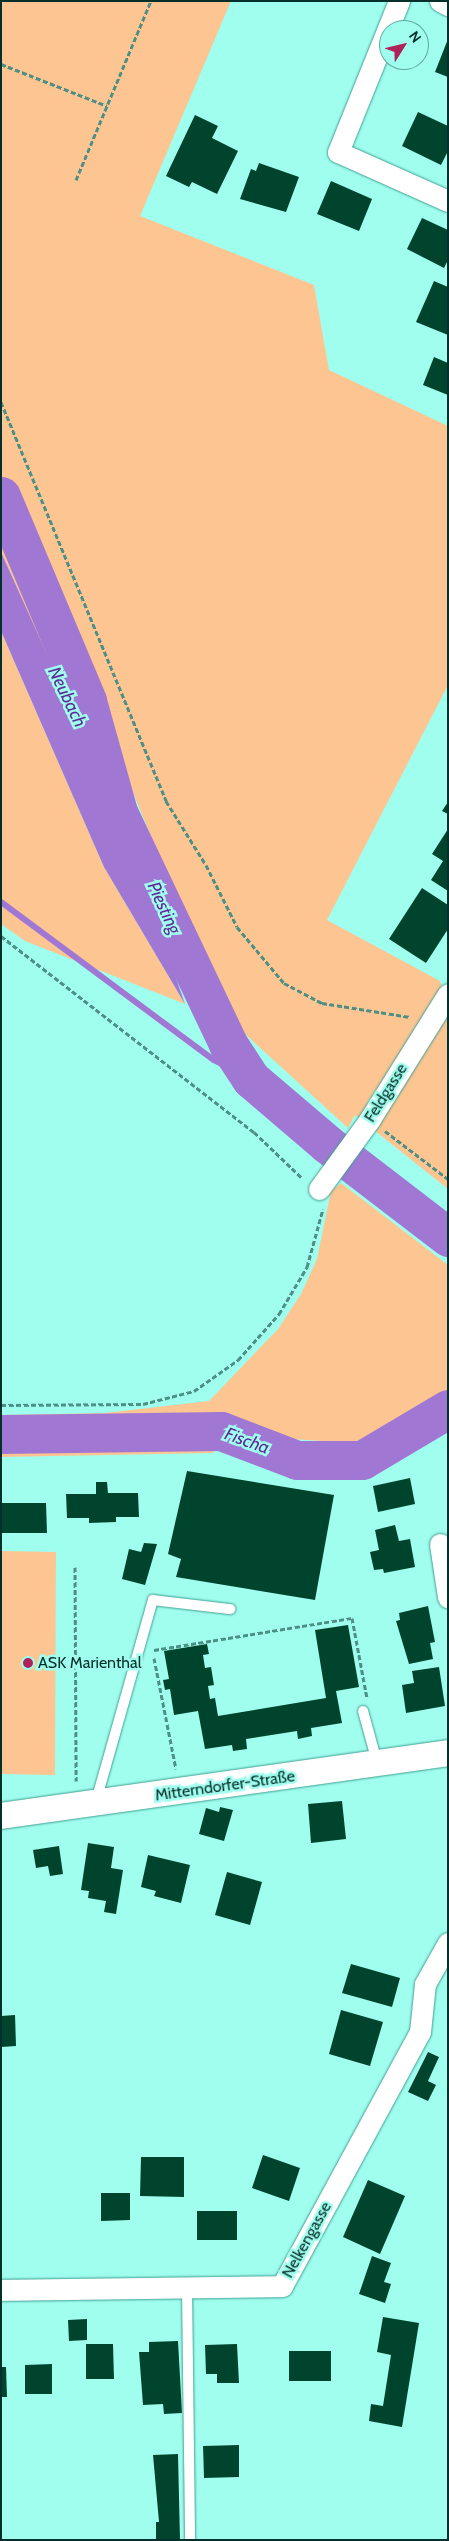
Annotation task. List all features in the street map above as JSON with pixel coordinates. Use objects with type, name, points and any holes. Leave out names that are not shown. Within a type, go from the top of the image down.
[{"type":"street","points":[[399,1],[338,152],[448,201]]},
{"type":"street","points":[[440,1],[448,5]]},
{"type":"street","name":"Feldgasse","points":[[319,1189],[365,1126],[442,1006]]},
{"type":"street","points":[[440,1544],[448,1597]]},
{"type":"street","name":"Mitterndorfer-Straße","points":[[1,1816],[85,1806],[448,1753]]},
{"type":"street","name":"Nelkengasse","points":[[1,2290],[282,2286],[420,2032],[425,1984],[448,1943]]},
{"type":"lane","points":[[85,1806],[138,1652],[153,1600],[230,1609]]},
{"type":"lane","points":[[363,1711],[377,1763]]},
{"type":"lane","points":[[187,2287],[190,2540]]},
{"type":"path","points":[[76,180],[151,1]]},
{"type":"path","points":[[1,64],[107,106]]},
{"type":"path","points":[[1,402],[166,801],[206,865],[237,928],[284,983],[322,1003],[442,1006]]},
{"type":"path","points":[[1,936],[254,1132],[294,1174],[319,1189],[323,1209],[307,1267],[279,1314],[238,1360],[194,1391],[143,1404],[1,1405]]},
{"type":"path","points":[[365,1126],[448,1179]]},
{"type":"path","points":[[76,1567],[85,1806]]},
{"type":"path","points":[[138,1652],[352,1618],[368,1706],[363,1711]]},
{"type":"path","points":[[153,1650],[181,1792]]},
{"type":"shaded area","points":[[1,1],[231,1],[140,216],[314,285],[329,370],[448,426],[448,685],[327,920],[440,981],[448,1006],[448,1189],[355,1115],[348,1128],[245,1034],[165,870],[108,732],[65,697],[1,552]]},
{"type":"shaded area","points":[[1,552],[118,812],[185,1004],[104,867],[1,631]]},
{"type":"shaded area","points":[[1,631],[104,867],[185,1004],[25,941],[1,924]]},
{"type":"shaded area","points":[[341,1183],[448,1265],[448,1396],[353,1443],[276,1438],[221,1417],[213,1453],[1,1457],[1,1415],[105,1413],[209,1401],[278,1329],[301,1294],[317,1259],[331,1191]]},
{"type":"shaded area","name":"ASK Marienthal","points":[[1,1551],[56,1552],[55,1775],[1,1774]]},
{"type":"building","points":[[448,39],[448,77],[435,72]]},
{"type":"building","points":[[418,112],[448,126],[448,151],[441,165],[402,146]]},
{"type":"building","points":[[195,115],[218,126],[212,138],[238,151],[217,194],[192,182],[189,187],[166,176]]},
{"type":"building","points":[[259,163],[299,177],[286,212],[240,199],[251,169],[256,171]]},
{"type":"building","points":[[331,181],[372,199],[359,231],[317,214]]},
{"type":"building","points":[[422,218],[448,230],[448,260],[444,268],[407,249]]},
{"type":"building","points":[[434,281],[448,287],[448,335],[416,322]]},
{"type":"building","points":[[434,357],[448,363],[448,395],[423,385]]},
{"type":"building","points":[[448,802],[448,814],[442,811]]},
{"type":"building","points":[[448,829],[448,891],[431,880],[443,861],[432,854]]},
{"type":"building","points":[[422,888],[448,905],[448,929],[426,963],[389,939]]},
{"type":"building","points":[[187,1471],[334,1495],[315,1600],[176,1577],[181,1559],[168,1554]]},
{"type":"building","points":[[410,1478],[415,1504],[378,1512],[373,1486]]},
{"type":"building","points":[[96,1482],[107,1482],[108,1493],[138,1493],[139,1517],[116,1517],[116,1522],[89,1523],[89,1518],[67,1518],[66,1494],[96,1494]]},
{"type":"building","points":[[1,1503],[46,1503],[47,1533],[1,1533]]},
{"type":"building","points":[[395,1525],[399,1541],[410,1539],[415,1567],[384,1573],[383,1569],[374,1570],[370,1552],[379,1550],[375,1530]]},
{"type":"building","points":[[144,1543],[157,1544],[145,1585],[122,1579],[129,1549],[141,1552]]},
{"type":"building","points":[[428,1606],[435,1642],[430,1643],[433,1659],[409,1664],[396,1621],[400,1620],[399,1613]]},
{"type":"building","points":[[348,1625],[359,1687],[336,1691],[342,1723],[311,1728],[312,1736],[298,1739],[297,1731],[246,1739],[247,1749],[233,1751],[232,1745],[205,1749],[198,1711],[174,1715],[170,1689],[165,1690],[163,1680],[169,1679],[164,1651],[207,1644],[209,1654],[203,1655],[205,1668],[211,1667],[214,1685],[208,1686],[210,1699],[215,1698],[218,1716],[326,1698],[315,1630]]},
{"type":"building","points":[[439,1667],[445,1706],[406,1713],[402,1685],[414,1683],[412,1671]]},
{"type":"building","points":[[342,1801],[346,1839],[311,1843],[308,1804]]},
{"type":"building","points":[[220,1807],[233,1810],[224,1841],[199,1834],[206,1808],[219,1812]]},
{"type":"building","points":[[88,1843],[114,1847],[111,1868],[123,1870],[116,1914],[104,1912],[106,1901],[88,1898],[89,1891],[81,1890]]},
{"type":"building","points":[[59,1846],[63,1874],[50,1876],[48,1866],[36,1868],[33,1850]]},
{"type":"building","points":[[148,1855],[190,1865],[181,1903],[154,1896],[156,1891],[141,1887]]},
{"type":"building","points":[[227,1872],[262,1882],[250,1925],[215,1915]]},
{"type":"building","points":[[351,1964],[400,1978],[392,2007],[342,1993]]},
{"type":"building","points":[[341,2010],[383,2022],[370,2066],[329,2054]]},
{"type":"building","points":[[15,2015],[16,2046],[1,2047],[1,2016]]},
{"type":"building","points":[[428,2052],[439,2057],[428,2081],[436,2085],[428,2101],[408,2092]]},
{"type":"building","points":[[263,2155],[300,2168],[289,2201],[252,2188]]},
{"type":"building","points":[[141,2157],[184,2157],[184,2197],[140,2196]]},
{"type":"building","points":[[368,2180],[405,2196],[380,2254],[343,2237]]},
{"type":"building","points":[[101,2193],[130,2193],[130,2220],[101,2221]]},
{"type":"building","points":[[197,2211],[237,2211],[237,2240],[197,2240]]},
{"type":"building","points":[[372,2256],[391,2263],[384,2282],[391,2284],[385,2303],[359,2294]]},
{"type":"building","points":[[383,2317],[419,2323],[402,2427],[369,2421],[371,2404],[383,2406],[391,2355],[377,2352]]},
{"type":"building","points":[[87,2319],[87,2340],[69,2341],[68,2320]]},
{"type":"building","points":[[178,2341],[182,2413],[164,2414],[163,2404],[143,2405],[139,2352],[149,2352],[149,2342]]},
{"type":"building","points":[[86,2344],[113,2344],[114,2379],[86,2379]]},
{"type":"building","points":[[237,2344],[239,2383],[217,2383],[217,2374],[206,2374],[205,2345]]},
{"type":"building","points":[[289,2351],[331,2351],[331,2381],[289,2381]]},
{"type":"building","points":[[52,2364],[52,2394],[25,2394],[25,2365]]},
{"type":"building","points":[[1,2367],[6,2367],[7,2397],[1,2397]]},
{"type":"building","points":[[239,2445],[239,2477],[204,2478],[203,2446]]},
{"type":"building","points":[[178,2454],[180,2540],[156,2540],[156,2522],[159,2522],[153,2455]]},
{"type":"waterway","name":"Piesting","points":[[1,496],[87,701],[118,812],[228,1044],[251,1079],[327,1144],[448,1237]]},
{"type":"waterway","points":[[1,902],[214,1060],[251,1079]]},
{"type":"waterway","name":"Fischa","points":[[1,1434],[221,1431],[297,1460],[362,1460],[448,1409]]},
{"type":"place","name":"ASK Marienthal","points":[[28,1663]]},
{"type":"water label","name":"Neubach","points":[[67,697]]}]
